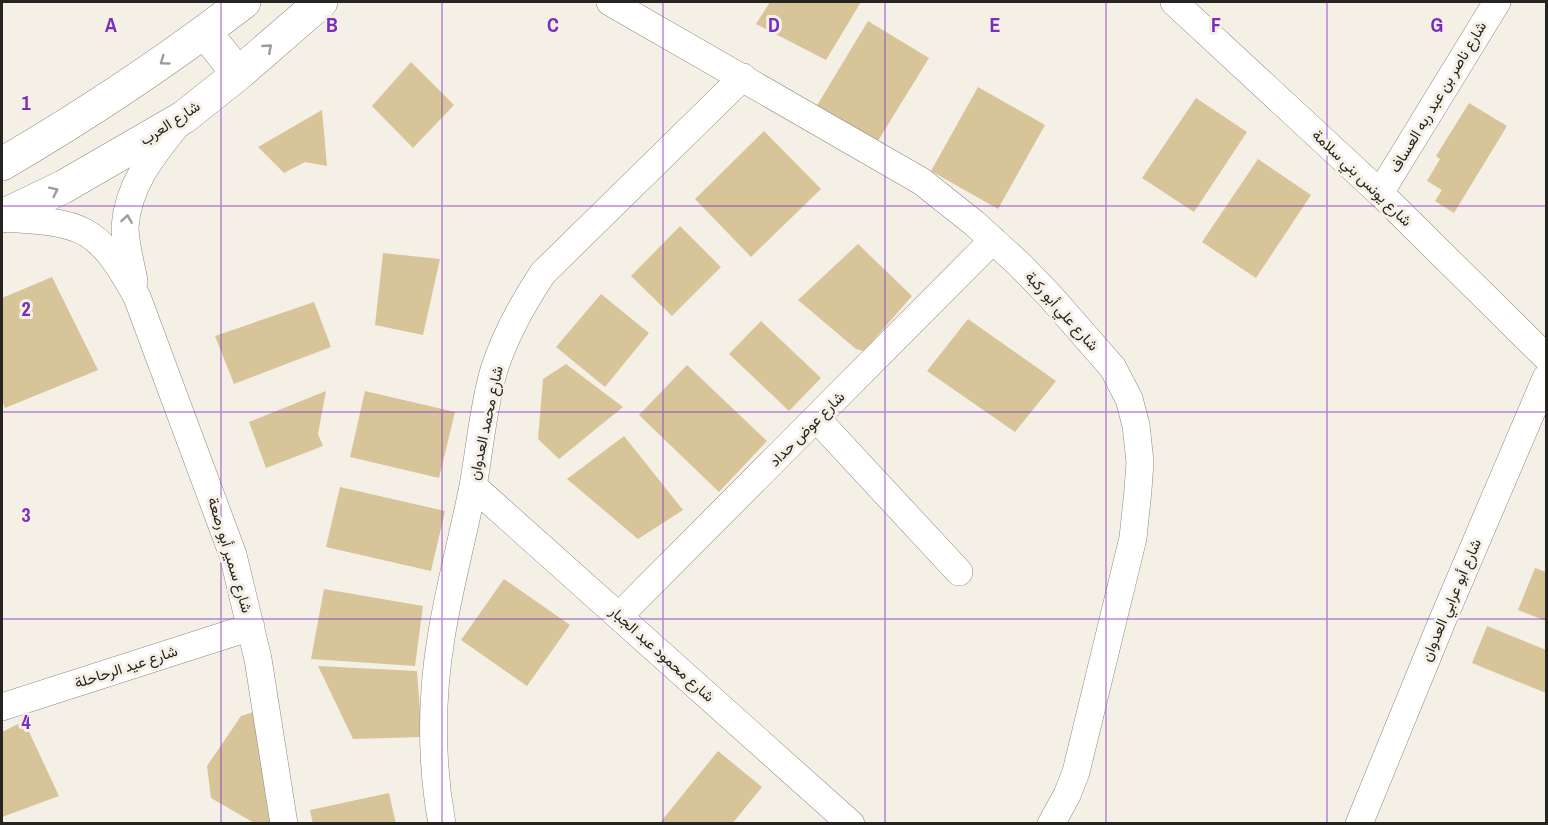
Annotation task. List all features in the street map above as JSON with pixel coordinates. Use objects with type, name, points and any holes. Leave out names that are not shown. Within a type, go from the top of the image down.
[{"type":"main road","points":[[2,164],[151,70],[244,2]]},
{"type":"main road","name":"شارع العرب","points":[[2,217],[63,187],[184,117],[321,2]]},
{"type":"main road","points":[[205,32],[238,74]]},
{"type":"street","name":"شارع علي أبو ركبة","points":[[610,2],[921,181],[993,240],[1050,296],[1113,368],[1129,399],[1136,425],[1140,462],[1133,538],[1076,771],[1067,795],[1051,824]]},
{"type":"street","name":"شارع يونس بني سلامة","points":[[1174,2],[1380,193],[1546,357]]},
{"type":"street","name":"شارع ناصر بن عبد ربه العساف","points":[[1380,193],[1497,2]]},
{"type":"street","name":"شارع محمد العدوان","points":[[442,824],[437,797],[434,748],[435,690],[441,638],[494,370],[521,305],[543,273],[743,77]]},
{"type":"street","name":"شارع سمير أبو رصعة","points":[[137,297],[125,227],[129,206],[144,166],[184,117]]},
{"type":"street","name":"شارع سمير أبو رصعة","points":[[2,217],[60,223],[73,226],[89,234],[111,255],[137,297],[233,555],[258,658],[284,824]]},
{"type":"street","name":"شارع عوض حداد","points":[[620,616],[993,240]]},
{"type":"street","name":"شارع أبو عرابي العدوان","points":[[1359,824],[1443,618],[1546,378]]},
{"type":"street","points":[[817,419],[959,573]]},
{"type":"street","name":"شارع محمود عبد الجبار","points":[[472,486],[851,824]]},
{"type":"street","name":"شارع عيد الرحاحلة","points":[[2,707],[251,627]]},
{"type":"building","points":[[770,2],[861,2],[826,60],[756,24]]},
{"type":"building","points":[[868,21],[929,58],[876,144],[816,107]]},
{"type":"building","points":[[411,62],[454,105],[413,148],[372,106]]},
{"type":"building","points":[[978,87],[1045,125],[998,209],[931,171]]},
{"type":"building","points":[[1196,98],[1247,132],[1194,212],[1142,178]]},
{"type":"building","points":[[1469,103],[1507,126],[1454,213],[1435,201],[1442,190],[1427,181],[1440,159],[1436,156]]},
{"type":"building","points":[[322,110],[327,166],[305,162],[284,173],[258,147]]},
{"type":"building","points":[[764,131],[821,189],[751,257],[695,199]]},
{"type":"building","points":[[1258,159],[1311,195],[1256,278],[1202,242]]},
{"type":"building","points":[[680,226],[721,267],[672,316],[631,276]]},
{"type":"building","points":[[858,244],[912,296],[864,351],[856,349],[798,300]]},
{"type":"building","points":[[383,253],[440,259],[423,335],[375,325]]},
{"type":"building","points":[[52,277],[98,370],[5,408],[2,400],[2,298]]},
{"type":"building","points":[[601,294],[649,333],[605,387],[556,347]]},
{"type":"building","points":[[314,302],[331,347],[234,384],[215,336]]},
{"type":"building","points":[[968,319],[1056,381],[1015,432],[927,371]]},
{"type":"building","points":[[761,321],[821,378],[789,411],[729,354]]},
{"type":"building","points":[[566,364],[623,407],[559,459],[538,439],[543,379]]},
{"type":"building","points":[[687,365],[767,441],[719,492],[639,415]]},
{"type":"building","points":[[326,391],[318,434],[323,446],[266,468],[249,422]]},
{"type":"building","points":[[365,391],[455,412],[439,478],[350,457]]},
{"type":"building","points":[[624,436],[683,510],[638,539],[567,479]]},
{"type":"building","points":[[340,487],[445,511],[431,571],[326,547]]},
{"type":"building","points":[[1535,568],[1546,572],[1546,621],[1518,610]]},
{"type":"building","points":[[504,579],[570,625],[527,686],[461,640]]},
{"type":"building","points":[[324,589],[423,606],[415,666],[311,659]]},
{"type":"building","points":[[1487,626],[1546,650],[1546,693],[1472,663]]},
{"type":"building","points":[[318,666],[417,671],[422,737],[353,739]]},
{"type":"building","points":[[257,711],[273,824],[256,824],[211,798],[207,766],[241,716]]},
{"type":"building","points":[[24,721],[59,796],[2,817],[2,732]]},
{"type":"building","points":[[718,751],[762,787],[732,824],[659,824]]},
{"type":"building","points":[[389,793],[396,824],[313,824],[310,810]]}]
